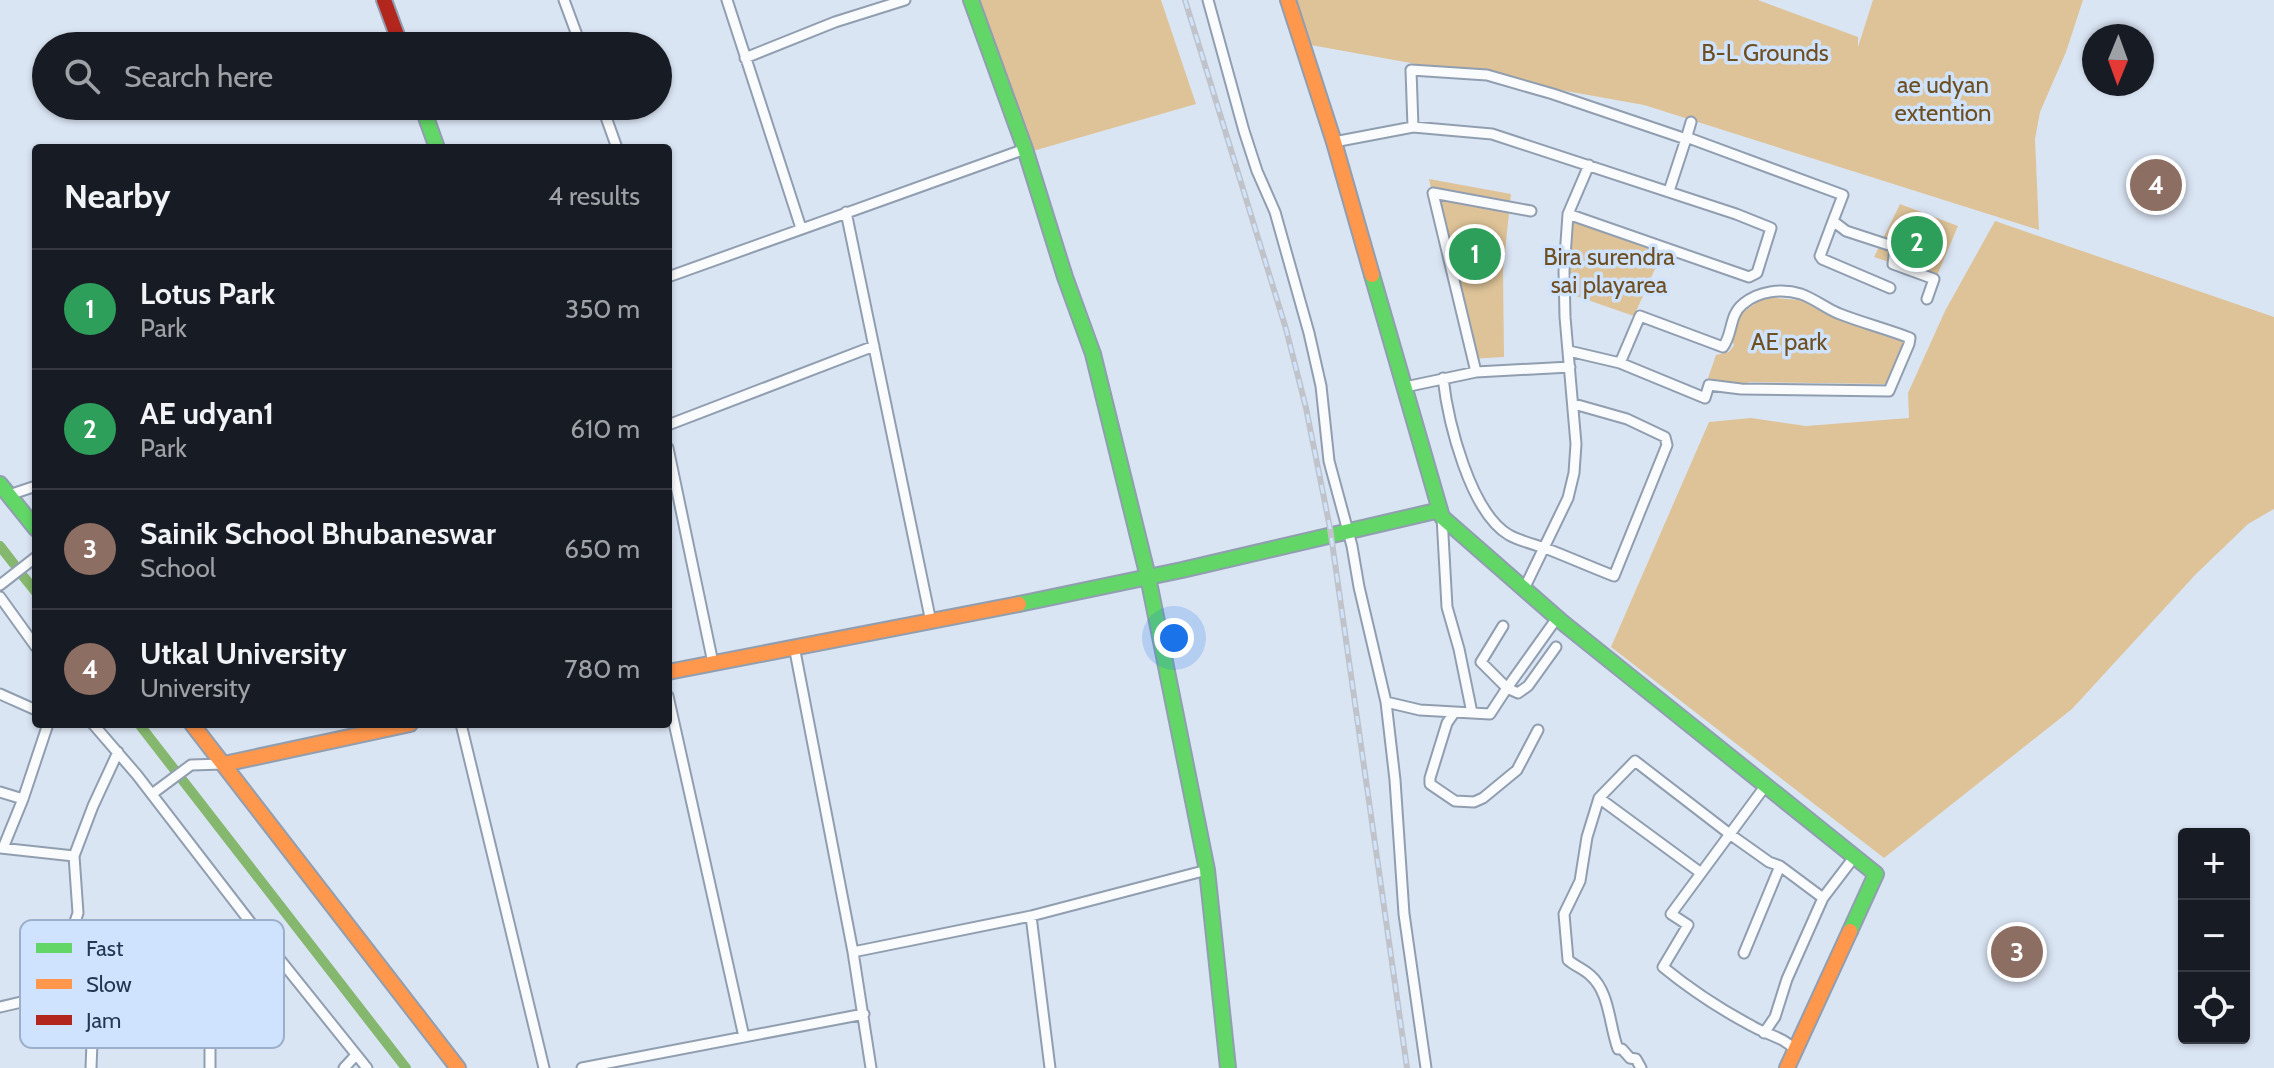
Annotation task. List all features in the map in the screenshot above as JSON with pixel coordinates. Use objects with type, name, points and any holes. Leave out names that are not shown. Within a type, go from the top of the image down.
[{"type":"street","points":[[384,0],[396,32]]},
{"type":"street","points":[[564,0],[576,32]]},
{"type":"street","points":[[727,0],[801,228]]},
{"type":"street","points":[[745,58],[835,22],[905,0]]},
{"type":"street","points":[[971,0],[1025,149],[1093,354],[1148,577],[1207,870],[1228,1068]]},
{"type":"street","points":[[1208,0],[1244,131],[1275,212],[1309,333],[1321,386],[1329,461],[1348,529],[1386,702],[1404,914],[1426,1068]]},
{"type":"street","points":[[1288,0],[1334,142],[1441,514],[1447,607],[1472,713]]},
{"type":"street","points":[[1413,127],[1411,70],[1448,71],[1487,75],[1686,138],[1843,195],[1820,256],[1890,288]]},
{"type":"street","points":[[427,120],[436,144]]},
{"type":"street","points":[[607,120],[616,144]]},
{"type":"street","points":[[1669,191],[1691,122]]},
{"type":"street","points":[[1334,142],[1413,127],[1492,134],[1669,191],[1771,228],[1757,273],[1749,277],[1568,214]]},
{"type":"street","points":[[672,276],[1025,149]]},
{"type":"street","points":[[1524,589],[1568,498],[1574,473],[1576,444],[1564,271],[1568,214],[1589,165]]},
{"type":"street","points":[[1476,372],[1433,193],[1531,211]]},
{"type":"street","points":[[846,212],[931,622]]},
{"type":"street","points":[[1833,221],[1846,231],[1895,247],[1893,264],[1934,279],[1927,299]]},
{"type":"street","points":[[1569,351],[1620,363],[1705,398],[1709,385],[1741,389],[1889,391],[1910,338],[1840,314],[1801,294],[1763,292],[1743,303],[1735,313],[1729,339],[1723,347],[1640,316],[1620,363]]},
{"type":"street","points":[[672,423],[874,346]]},
{"type":"street","points":[[1405,387],[1476,372],[1570,367]]},
{"type":"street","points":[[1443,378],[1447,408],[1476,497],[1491,521],[1510,536],[1614,576],[1667,445],[1665,437],[1627,419],[1574,404]]},
{"type":"street","points":[[672,467],[713,663]]},
{"type":"street","points":[[5,489],[32,486]]},
{"type":"street","points":[[5,489],[32,524]]},
{"type":"street","points":[[672,671],[1148,577],[1348,529],[1441,514]]},
{"type":"street","points":[[1441,514],[1557,618],[1876,874],[1787,1068]]},
{"type":"street","points":[[0,585],[32,560]]},
{"type":"street","points":[[0,597],[32,641]]},
{"type":"street","points":[[1386,702],[1454,713],[1490,714],[1557,618]]},
{"type":"street","points":[[1463,668],[1481,662],[1503,626]]},
{"type":"street","points":[[794,646],[853,952],[871,1068]]},
{"type":"street","points":[[1481,662],[1507,688],[1518,693],[1528,686],[1556,647]]},
{"type":"street","points":[[0,694],[32,708]]},
{"type":"street","points":[[1454,713],[1447,723],[1430,784],[1455,801],[1474,802],[1507,780],[1517,770],[1538,730]]},
{"type":"street","points":[[672,714],[744,1037]]},
{"type":"street","points":[[47,728],[23,799],[1,848],[74,856]]},
{"type":"street","points":[[97,728],[152,794],[249,920]]},
{"type":"street","points":[[195,728],[458,1068]]},
{"type":"street","points":[[152,794],[191,765],[224,764],[391,728]]},
{"type":"street","points":[[462,728],[544,1068]]},
{"type":"street","points":[[76,920],[78,913],[74,856],[118,752]]},
{"type":"street","points":[[1641,1068],[1636,1059],[1618,1049],[1608,1009],[1597,983],[1568,960],[1564,914],[1580,881],[1587,837],[1599,798],[1635,761],[1731,835],[1823,898]]},
{"type":"street","points":[[1766,785],[1671,914],[1688,925],[1663,967],[1700,996],[1764,1033],[1788,1041],[1795,1050]]},
{"type":"street","points":[[0,792],[23,799]]},
{"type":"street","points":[[1599,798],[1701,873]]},
{"type":"street","points":[[1764,1033],[1775,1017],[1787,979],[1823,898],[1855,856]]},
{"type":"street","points":[[1744,953],[1780,866]]},
{"type":"street","points":[[853,952],[1031,916],[1207,870]]},
{"type":"street","points":[[1031,916],[1050,1068]]},
{"type":"street","points":[[284,965],[367,1068]]},
{"type":"street","points":[[0,1007],[20,1002]]},
{"type":"street","points":[[582,1068],[864,1014]]},
{"type":"street","points":[[91,1068],[92,1048]]},
{"type":"street","points":[[210,1048],[210,1068]]},
{"type":"street","points":[[344,1068],[356,1055]]},
{"type":"green space","points":[[975,0],[1161,0],[1196,104],[1033,151]]},
{"type":"green space","points":[[1290,0],[1758,0],[1858,37],[1858,47],[1873,0],[2083,0],[2066,52],[2040,112],[2035,139],[2039,230],[1644,105],[1305,44]]},
{"type":"green space","points":[[1429,179],[1511,194],[1503,271],[1504,357],[1469,359]]},
{"type":"green space","points":[[1900,204],[1958,226],[1936,278],[1874,257]]},
{"type":"green space","name":"Bira surendra sai playarea","points":[[1571,219],[1663,251],[1634,316],[1570,294]]},
{"type":"green space","points":[[1995,221],[2274,317],[2274,509],[2248,524],[2196,574],[2072,709],[1884,858],[1611,647],[1709,422],[1751,418],[1806,426],[1909,418],[1908,393],[1945,311]]},
{"type":"green space","name":"AE park","points":[[1764,297],[1800,300],[1842,321],[1904,342],[1886,384],[1748,382],[1748,389],[1708,378],[1716,355],[1729,352],[1734,345],[1730,335],[1742,313]]},
{"type":"waterway","points":[[0,546],[14,564]]},
{"type":"waterway","points":[[23,576],[32,587]]},
{"type":"waterway","points":[[142,728],[406,1068]]},
{"type":"railway","points":[[1185,0],[1286,329],[1306,408],[1330,528],[1407,1068]]},
{"type":"traffic: fast","points":[[971,0],[1025,149],[1093,354],[1148,577],[1207,870],[1228,1068]]},
{"type":"traffic: fast","points":[[427,120],[436,144]]},
{"type":"traffic: fast","points":[[1372,275],[1442,517],[1562,622],[1876,874],[1850,931]]},
{"type":"traffic: fast","points":[[0,484],[32,524]]},
{"type":"traffic: fast","points":[[1019,604],[1440,510]]},
{"type":"traffic: slow","points":[[1288,0],[1334,142],[1372,275]]},
{"type":"traffic: slow","points":[[672,671],[1019,604]]},
{"type":"traffic: slow","points":[[195,728],[458,1068]]},
{"type":"traffic: slow","points":[[224,764],[391,728]]},
{"type":"traffic: slow","points":[[1787,1068],[1850,931]]},
{"type":"traffic: jam","points":[[384,0],[396,32]]},
{"type":"place","name":"Utkal University","points":[[2156,185]]},
{"type":"place","name":"AE udyan1","points":[[1917,242]]},
{"type":"place","name":"Lotus Park","points":[[1475,254]]},
{"type":"place","name":"Sainik School Bhubaneswar","points":[[2017,952]]},
{"type":"park label","name":"B-L Grounds","points":[[1765,52]]},
{"type":"park label","name":"ae udyan extention","points":[[1943,98]]}]
